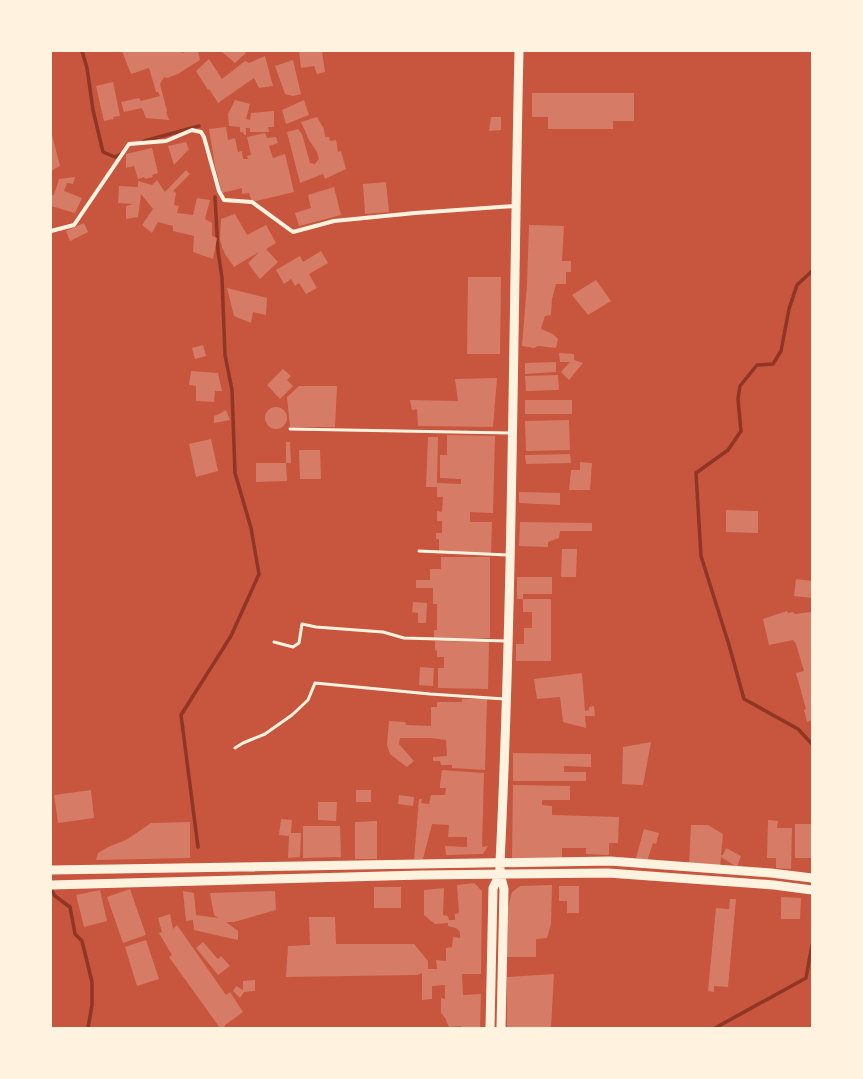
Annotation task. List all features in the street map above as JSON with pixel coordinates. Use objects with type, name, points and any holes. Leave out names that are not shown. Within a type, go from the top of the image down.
[{"type":"main road","points":[[501,1028],[504,889],[500,874],[500,862],[507,699],[519,51]]},
{"type":"main road","points":[[51,870],[610,861],[771,873],[812,878]]},
{"type":"main road","points":[[51,885],[500,874],[608,873],[774,885],[812,890]]},
{"type":"main road","points":[[490,1028],[493,888],[500,874]]},
{"type":"street","points":[[51,231],[74,225],[129,144],[166,141],[192,130],[201,132],[204,136],[219,191],[224,200],[252,202],[293,232],[334,221],[415,213],[516,206]]},
{"type":"lane","points":[[290,429],[512,434]]},
{"type":"lane","points":[[419,551],[510,556]]},
{"type":"lane","points":[[274,642],[293,647],[299,643],[302,624],[316,627],[383,632],[404,638],[508,641]]},
{"type":"lane","points":[[235,748],[243,742],[265,734],[292,715],[308,700],[316,683],[430,694],[507,699]]},
{"type":"building","points":[[122,51],[182,51],[182,53],[188,51],[198,51],[200,60],[178,74],[167,78],[164,77],[160,84],[169,120],[146,118],[142,108],[124,112],[121,102],[139,98],[141,101],[160,96],[158,92],[156,92],[149,68],[131,74]]},
{"type":"building","points":[[221,51],[244,51],[246,53],[235,63]]},
{"type":"building","points":[[299,51],[322,51],[325,72],[317,74],[314,66],[301,68]]},
{"type":"building","points":[[265,56],[273,86],[259,88],[254,78],[218,103],[196,71],[209,59],[222,79],[245,61],[249,63]]},
{"type":"building","points":[[293,60],[301,94],[293,96],[285,94],[275,66]]},
{"type":"building","points":[[113,82],[120,116],[104,121],[96,86]]},
{"type":"building","points":[[532,93],[634,93],[634,121],[613,121],[613,129],[548,129],[548,117],[532,117]]},
{"type":"building","points":[[235,100],[250,104],[246,119],[250,120],[251,113],[274,111],[274,127],[268,127],[269,132],[250,132],[250,128],[246,128],[246,135],[244,135],[243,132],[240,132],[240,127],[229,126],[228,114]]},
{"type":"building","points":[[304,100],[309,115],[286,124],[282,110]]},
{"type":"building","points":[[317,117],[324,129],[325,137],[329,137],[330,141],[336,140],[338,152],[341,151],[346,169],[325,179],[323,174],[300,183],[287,132],[298,129],[302,134],[310,163],[315,164],[319,159],[317,152],[309,140],[301,122]]},
{"type":"building","points":[[491,117],[501,117],[501,130],[489,131]]},
{"type":"building","points":[[226,127],[228,140],[235,138],[238,152],[242,151],[243,159],[248,159],[247,156],[251,155],[247,137],[265,133],[267,138],[276,137],[278,143],[269,146],[273,158],[285,154],[294,192],[252,202],[249,193],[242,194],[242,188],[222,193],[215,166],[209,129]]},
{"type":"building","points":[[51,131],[60,166],[51,171]]},
{"type":"building","points":[[186,142],[189,149],[174,165],[168,146]]},
{"type":"building","points":[[152,148],[158,173],[152,175],[153,177],[138,179],[134,166],[126,168],[126,154]]},
{"type":"building","points":[[186,170],[190,174],[173,191],[176,193],[174,205],[179,206],[177,213],[193,215],[197,198],[210,200],[205,219],[212,223],[212,236],[217,238],[213,259],[193,252],[194,236],[173,231],[173,226],[158,222],[152,233],[142,225],[153,209],[141,194],[138,217],[126,219],[126,206],[133,204],[118,203],[119,186],[138,187],[138,181],[152,185],[157,180],[165,192]]},
{"type":"building","points":[[75,177],[73,184],[67,183],[64,191],[82,198],[75,213],[51,206],[51,195],[54,195],[59,179]]},
{"type":"building","points":[[386,182],[389,212],[365,214],[363,184]]},
{"type":"building","points":[[334,187],[341,215],[299,226],[295,213],[311,208],[308,195]]},
{"type":"building","points":[[235,214],[247,235],[266,225],[276,243],[266,249],[278,262],[260,279],[248,263],[259,252],[234,267],[222,247],[220,240],[221,219]]},
{"type":"building","points":[[84,223],[88,232],[70,241],[66,231]]},
{"type":"building","points":[[529,225],[564,226],[562,261],[571,261],[571,272],[566,272],[566,284],[556,284],[552,299],[551,315],[545,316],[541,329],[553,334],[558,339],[556,348],[538,346],[534,348],[522,346],[527,284]]},
{"type":"building","points":[[321,251],[328,263],[309,274],[317,288],[306,294],[299,283],[295,286],[291,279],[284,284],[276,270],[300,256],[303,262]]},
{"type":"building","points":[[468,277],[501,277],[500,354],[467,354]]},
{"type":"building","points":[[596,280],[611,301],[588,315],[572,295]]},
{"type":"building","points":[[227,288],[267,298],[266,315],[253,312],[251,323],[234,316]]},
{"type":"building","points":[[203,345],[206,356],[195,359],[192,348]]},
{"type":"building","points":[[559,353],[574,354],[574,360],[583,363],[569,380],[561,372],[570,362],[560,362]]},
{"type":"building","points":[[556,362],[556,372],[525,374],[525,363]]},
{"type":"building","points":[[283,369],[291,376],[287,380],[293,386],[280,399],[267,385]]},
{"type":"building","points":[[191,371],[218,373],[222,391],[215,391],[214,402],[196,401],[196,386],[189,385]]},
{"type":"building","points":[[558,375],[559,390],[526,391],[525,376]]},
{"type":"building","points":[[497,378],[493,427],[418,426],[417,409],[412,410],[410,400],[458,401],[455,379]]},
{"type":"building","points":[[299,386],[337,386],[335,427],[290,427],[287,397]]},
{"type":"building","points":[[525,400],[572,400],[572,414],[525,414]]},
{"type":"building","points":[[276,407],[280,408],[286,414],[286,422],[280,428],[276,429],[272,428],[266,422],[265,418],[266,414],[272,408]]},
{"type":"building","points":[[226,410],[230,420],[214,423],[214,416]]},
{"type":"building","points":[[569,420],[570,450],[526,451],[525,421]]},
{"type":"building","points":[[447,435],[495,436],[493,513],[470,512],[470,522],[492,522],[491,554],[439,552],[439,539],[436,539],[436,533],[442,533],[442,521],[437,521],[437,511],[442,512],[443,497],[437,497],[437,487],[426,487],[428,437],[438,437],[437,483],[461,484],[461,479],[440,478],[440,455],[447,455]]},
{"type":"building","points":[[211,439],[218,471],[196,477],[189,444]]},
{"type":"building","points":[[286,442],[290,442],[291,463],[286,463]]},
{"type":"building","points":[[299,450],[320,450],[321,479],[300,479]]},
{"type":"building","points":[[570,454],[571,463],[526,464],[525,455]]},
{"type":"building","points":[[580,462],[592,463],[590,490],[569,490],[571,470],[580,470]]},
{"type":"building","points":[[256,463],[286,463],[287,481],[256,482]]},
{"type":"building","points":[[519,492],[560,493],[560,505],[519,503]]},
{"type":"building","points":[[726,510],[758,511],[758,533],[726,532]]},
{"type":"building","points":[[520,522],[592,523],[592,531],[560,531],[559,538],[548,542],[548,547],[519,546]]},
{"type":"building","points":[[562,549],[577,549],[576,577],[561,577]]},
{"type":"building","points":[[441,557],[490,557],[490,638],[434,638],[434,630],[437,630],[437,604],[433,604],[433,588],[416,588],[416,580],[430,580],[430,569],[441,569]]},
{"type":"building","points":[[517,577],[552,577],[552,594],[523,594],[523,599],[517,599]]},
{"type":"building","points":[[796,579],[812,581],[812,598],[794,596]]},
{"type":"building","points":[[523,599],[551,599],[551,661],[516,661],[516,644],[524,644],[524,628],[532,628],[532,612],[523,612]]},
{"type":"building","points":[[413,602],[427,603],[426,623],[418,623],[418,613],[412,612]]},
{"type":"building","points":[[787,611],[788,613],[793,612],[795,614],[812,613],[812,720],[807,722],[804,710],[806,709],[796,673],[804,671],[796,644],[793,640],[769,645],[763,619]]},
{"type":"building","points":[[435,641],[489,642],[488,689],[438,688],[438,668],[444,668],[444,657],[437,657]]},
{"type":"building","points":[[420,667],[434,668],[433,686],[419,685]]},
{"type":"building","points":[[582,673],[585,711],[589,710],[589,707],[594,706],[595,716],[585,716],[586,728],[563,722],[560,697],[537,699],[534,679]]},
{"type":"building","points":[[462,699],[487,699],[485,770],[452,768],[452,765],[441,765],[440,761],[433,761],[433,757],[447,756],[446,740],[431,738],[400,738],[399,744],[414,761],[407,767],[390,754],[387,745],[389,721],[405,722],[406,725],[431,726],[431,707],[437,707],[437,702],[462,702]]},
{"type":"building","points":[[651,742],[643,785],[622,784],[623,747]]},
{"type":"building","points":[[513,753],[591,754],[591,767],[564,766],[564,772],[586,772],[586,781],[513,781]]},
{"type":"building","points":[[442,770],[484,773],[482,847],[488,846],[483,854],[446,855],[445,846],[467,847],[467,837],[448,837],[449,825],[432,824],[423,859],[414,859],[419,799],[422,799],[421,803],[429,804],[431,795],[445,795],[446,788],[440,788]]},
{"type":"building","points":[[513,785],[570,786],[570,800],[542,800],[542,805],[552,806],[552,815],[619,817],[618,843],[609,843],[609,855],[586,854],[586,848],[562,848],[562,860],[512,859]]},
{"type":"building","points":[[91,790],[94,818],[58,823],[54,795]]},
{"type":"building","points":[[356,790],[371,790],[371,802],[356,802]]},
{"type":"building","points":[[399,795],[414,797],[413,806],[398,804]]},
{"type":"building","points":[[318,802],[337,802],[336,821],[318,820]]},
{"type":"building","points":[[281,819],[292,820],[291,833],[301,833],[300,857],[288,858],[289,836],[279,835]]},
{"type":"building","points":[[768,820],[778,821],[777,828],[792,828],[791,869],[776,868],[776,858],[767,858]]},
{"type":"building","points":[[377,821],[377,859],[355,859],[355,822]]},
{"type":"building","points":[[190,822],[190,858],[96,860],[98,853],[108,847],[126,840],[151,823]]},
{"type":"building","points":[[795,824],[812,824],[812,858],[795,858]]},
{"type":"building","points":[[691,825],[708,825],[723,834],[721,855],[723,855],[726,848],[741,856],[737,867],[721,857],[720,867],[689,865]]},
{"type":"building","points":[[303,826],[340,826],[341,857],[303,858]]},
{"type":"building","points":[[644,829],[659,833],[656,844],[653,843],[647,861],[636,858]]},
{"type":"building","points":[[474,883],[482,891],[481,974],[462,974],[463,995],[481,994],[480,1028],[461,1028],[461,1026],[449,1027],[441,1013],[441,998],[445,999],[445,985],[432,986],[432,999],[422,1000],[422,973],[417,975],[286,977],[288,946],[310,945],[309,917],[335,917],[336,944],[414,944],[428,961],[428,969],[437,969],[436,960],[446,961],[446,948],[452,947],[453,937],[460,938],[460,932],[456,928],[448,926],[448,923],[435,924],[424,915],[424,890],[444,888],[443,915],[448,916],[449,920],[455,920],[455,914],[459,913],[457,885]]},
{"type":"building","points":[[552,885],[551,924],[547,938],[536,939],[536,957],[507,957],[508,908],[512,892],[520,886]]},
{"type":"building","points":[[559,886],[579,886],[579,913],[567,913],[567,901],[559,901]]},
{"type":"building","points":[[374,887],[401,887],[401,908],[374,908]]},
{"type":"building","points":[[130,889],[146,935],[123,943],[107,897]]},
{"type":"building","points":[[100,890],[107,921],[84,927],[76,895]]},
{"type":"building","points":[[183,891],[194,893],[196,915],[218,918],[214,915],[210,893],[275,891],[276,910],[234,922],[226,922],[238,931],[238,940],[194,930],[193,920],[186,921]]},
{"type":"building","points":[[781,897],[801,898],[800,919],[781,919]]},
{"type":"building","points":[[730,899],[736,899],[728,987],[714,986],[714,992],[708,991],[716,908],[729,909]]},
{"type":"building","points":[[170,914],[173,929],[177,925],[226,995],[230,992],[243,1012],[224,1026],[226,1028],[220,1028],[169,957],[172,955],[159,933],[162,932],[158,918]]},
{"type":"building","points":[[146,940],[159,979],[137,986],[125,947]]},
{"type":"building","points":[[203,942],[218,959],[221,956],[230,966],[218,975],[196,948]]},
{"type":"building","points":[[554,974],[551,1028],[507,1028],[507,977]]},
{"type":"building","points":[[255,980],[255,991],[244,992],[240,998],[233,991],[236,986],[243,990],[243,981]]},
{"type":"waterway","points":[[82,51],[87,68],[93,110],[103,152],[115,157],[123,153]]},
{"type":"waterway","points":[[144,141],[199,126]]},
{"type":"waterway","points":[[198,847],[181,715],[231,636],[259,574],[251,528],[235,473],[232,390],[225,355],[222,278],[218,251],[215,197]]},
{"type":"waterway","points":[[812,271],[797,285],[789,309],[781,351],[773,364],[757,365],[740,386],[738,399],[741,431],[728,450],[696,473],[701,556],[744,699],[798,729],[812,744]]},
{"type":"waterway","points":[[52,891],[55,896],[70,907],[75,934],[82,941],[92,982],[92,1005],[88,1028]]},
{"type":"waterway","points":[[715,1028],[806,978],[812,945]]}]
